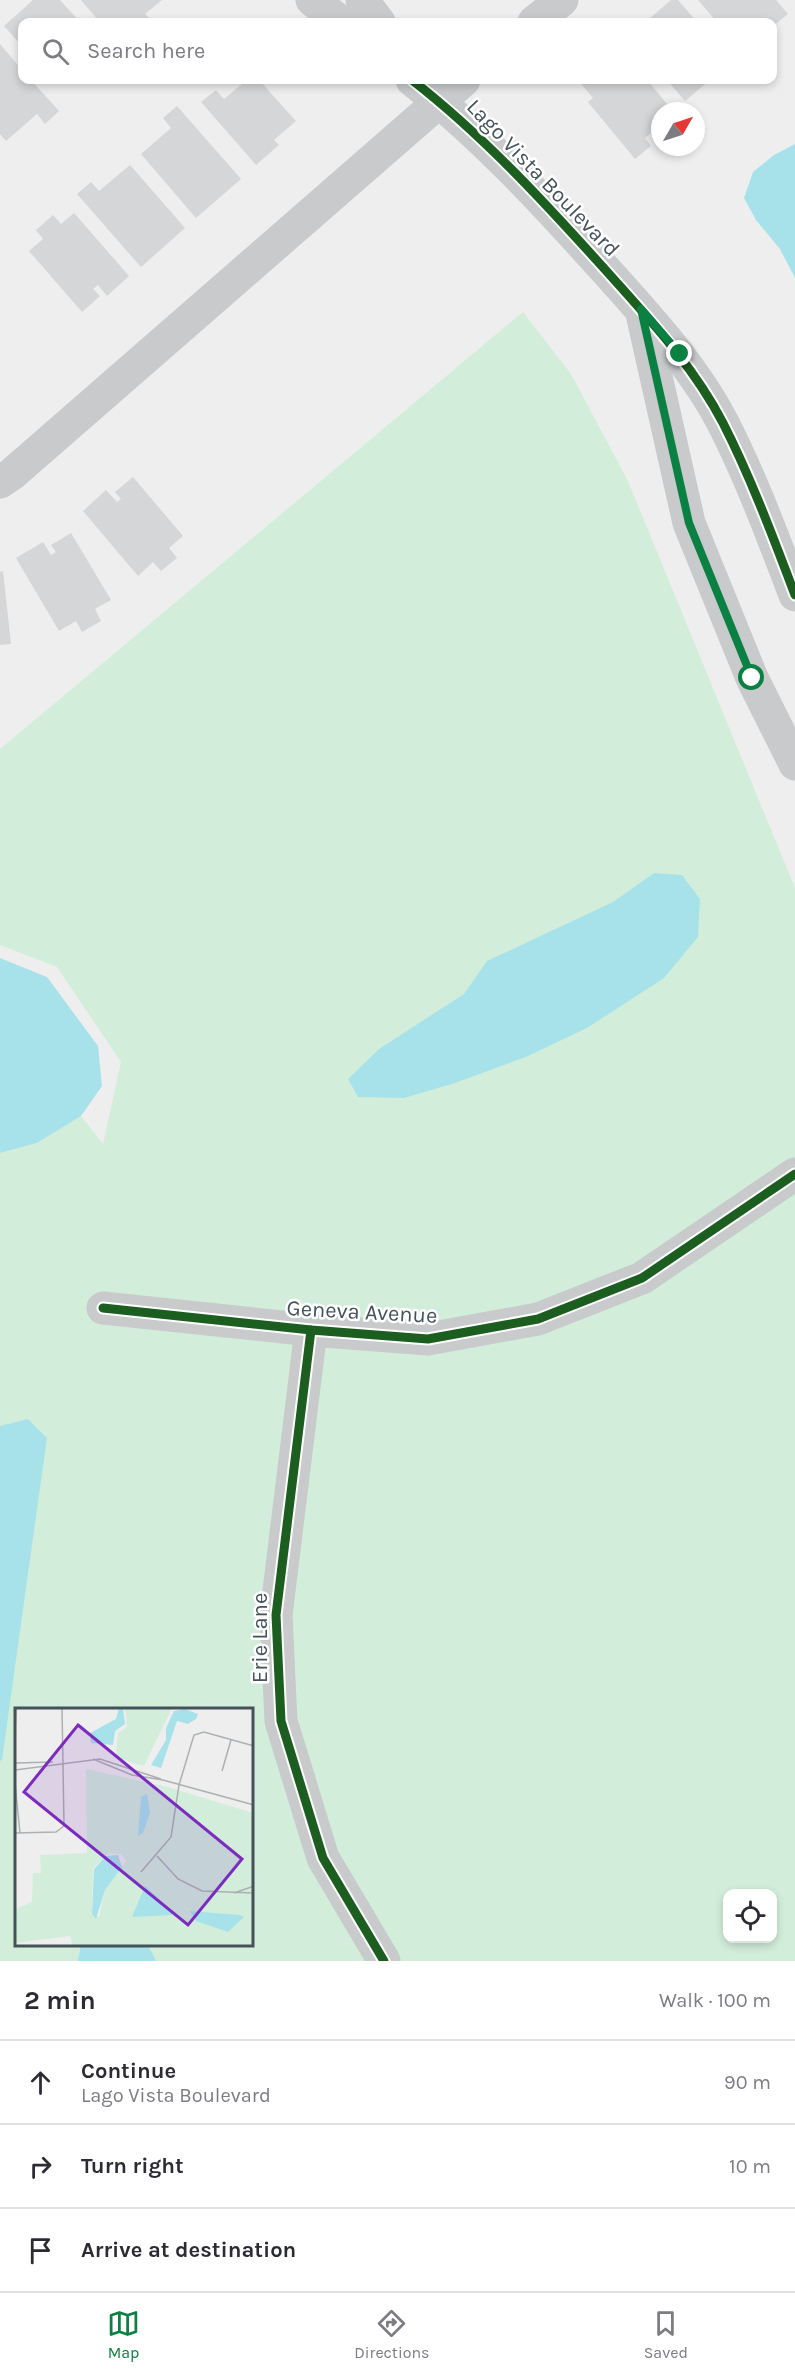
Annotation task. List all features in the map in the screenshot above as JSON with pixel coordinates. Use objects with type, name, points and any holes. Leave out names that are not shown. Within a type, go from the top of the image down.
[{"type":"street","points":[[312,0],[336,18]]},
{"type":"street","points":[[362,0],[376,18]]},
{"type":"street","points":[[539,18],[562,0]]},
{"type":"street","points":[[0,482],[370,164],[430,90],[450,84]]},
{"type":"street","name":"Lago Vista Boulevard","points":[[430,90],[545,201],[641,309],[689,523],[752,678],[795,765]]},
{"type":"street","points":[[641,309],[680,354],[723,422],[765,518],[795,595]]},
{"type":"street","name":"Geneva Avenue","points":[[103,1308],[311,1330],[428,1339],[538,1319],[642,1278],[795,1174]]},
{"type":"street","name":"Erie Lane","points":[[311,1330],[276,1615],[281,1721],[323,1858],[384,1961]]},
{"type":"green space","points":[[523,312],[571,374],[628,481],[795,888],[795,1961],[0,1961],[0,1153],[37,1143],[81,1116],[103,1144],[121,1062],[57,967],[0,945],[0,749]]},
{"type":"water","points":[[795,144],[795,278],[780,249],[756,220],[744,198],[753,172],[774,155]]},
{"type":"water","points":[[654,873],[682,875],[700,899],[698,937],[664,978],[587,1028],[528,1056],[455,1083],[404,1098],[358,1097],[348,1079],[379,1049],[464,994],[487,961],[613,902]]},
{"type":"water","points":[[0,958],[47,977],[98,1046],[102,1086],[81,1116],[37,1143],[0,1153]]},
{"type":"water","points":[[28,1419],[47,1438],[2,1760],[0,1761],[0,1426]]},
{"type":"water","points":[[81,1946],[148,1946],[156,1961],[78,1961]]},
{"type":"building","points":[[33,0],[60,0],[76,18],[18,18],[18,42],[4,26]]},
{"type":"building","points":[[81,0],[162,0],[145,14],[149,18],[97,18]]},
{"type":"building","points":[[671,0],[678,0],[694,18],[650,18]]},
{"type":"building","points":[[698,0],[776,0],[788,14],[777,23],[777,18],[714,18]]},
{"type":"building","points":[[0,44],[18,65],[18,84],[35,84],[59,111],[45,124],[37,114],[6,141],[0,134]]},
{"type":"building","points":[[242,84],[263,84],[296,121],[274,140],[279,145],[256,165],[201,102],[216,90],[224,99]]},
{"type":"building","points":[[581,84],[650,84],[665,102],[651,102],[651,133],[645,138],[651,146],[635,159],[588,102],[593,98]]},
{"type":"building","points":[[670,84],[705,84],[685,101]]},
{"type":"building","points":[[177,106],[241,179],[196,218],[141,154],[171,128],[163,118]]},
{"type":"building","points":[[130,165],[185,228],[141,267],[77,194],[91,182],[99,191]]},
{"type":"building","points":[[74,213],[129,276],[107,296],[98,285],[93,289],[100,296],[82,312],[29,251],[43,239],[36,230],[53,215],[61,224]]},
{"type":"building","points":[[133,477],[183,536],[169,548],[177,558],[161,571],[153,562],[138,576],[83,511],[106,490],[117,502],[121,499],[115,492]]},
{"type":"building","points":[[71,533],[111,600],[95,609],[101,621],[82,632],[76,621],[59,631],[16,558],[43,542],[51,555],[56,552],[51,545]]},
{"type":"building","points":[[3,571],[11,644],[0,645],[0,572]]},
{"type":"cycle path","points":[[417,84],[465,125],[539,198],[671,345],[712,402],[723,423],[743,465],[795,595]]},
{"type":"cycle path","points":[[103,1308],[311,1330],[428,1339],[538,1319],[642,1278],[795,1174]]},
{"type":"cycle path","points":[[311,1330],[276,1615],[281,1721],[323,1858],[384,1961]]},
{"type":"route","points":[[680,354],[641,309],[689,523],[752,678]]}]
